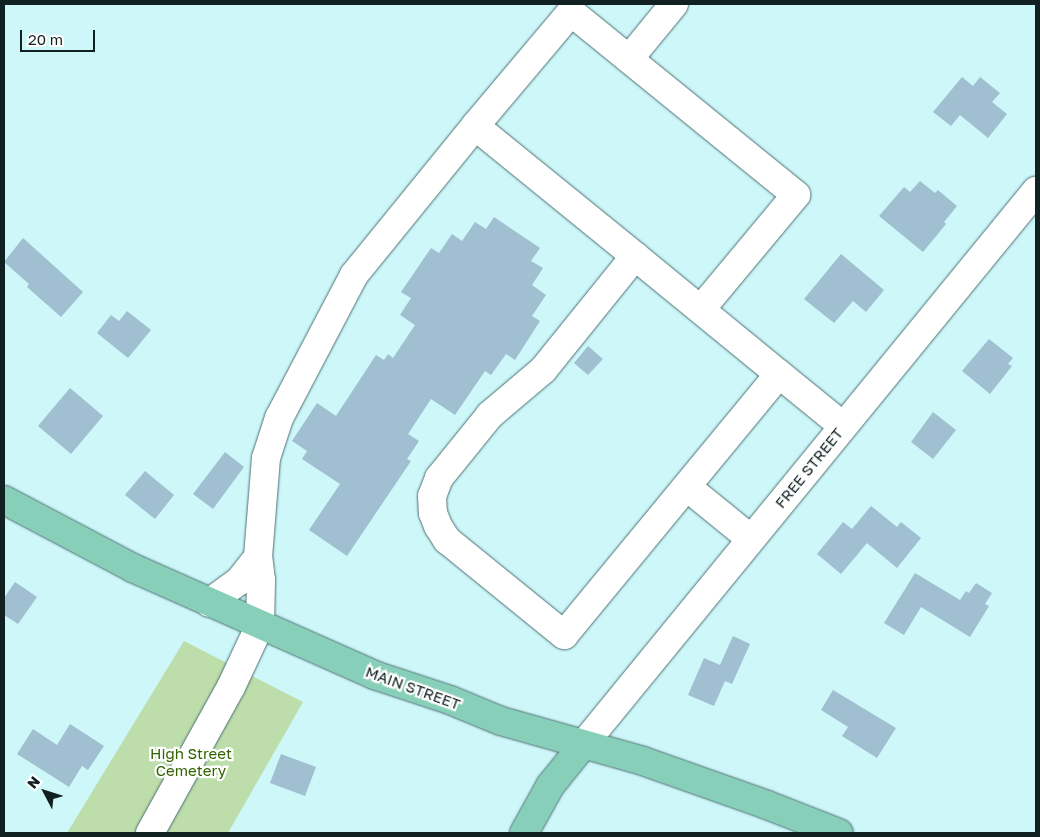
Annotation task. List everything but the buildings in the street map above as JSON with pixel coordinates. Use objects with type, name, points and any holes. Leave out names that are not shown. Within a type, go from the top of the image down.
[{"type":"main road","name":"MAIN STREET","points":[[4,500],[125,564],[260,626],[374,675],[450,700],[500,721],[643,761],[839,833]]},
{"type":"main road","points":[[524,833],[550,786],[582,745]]},
{"type":"street","points":[[629,59],[674,4]]},
{"type":"street","points":[[150,833],[232,688],[260,626],[261,580],[258,557],[266,458],[279,418],[354,275],[574,8],[629,59],[796,195],[701,309]]},
{"type":"street","points":[[475,126],[843,426]]},
{"type":"street","name":"FREE STREET","points":[[582,745],[1036,191]]},
{"type":"street","points":[[635,256],[543,370],[490,415],[439,478],[432,496],[433,512],[438,526],[447,540],[564,635],[779,374]]},
{"type":"street","points":[[687,487],[751,538]]},
{"type":"street","points":[[209,603],[239,581],[258,557]]},
{"type":"green space","name":"High Street Cemetery","points":[[184,641],[303,702],[228,833],[67,833]]}]
